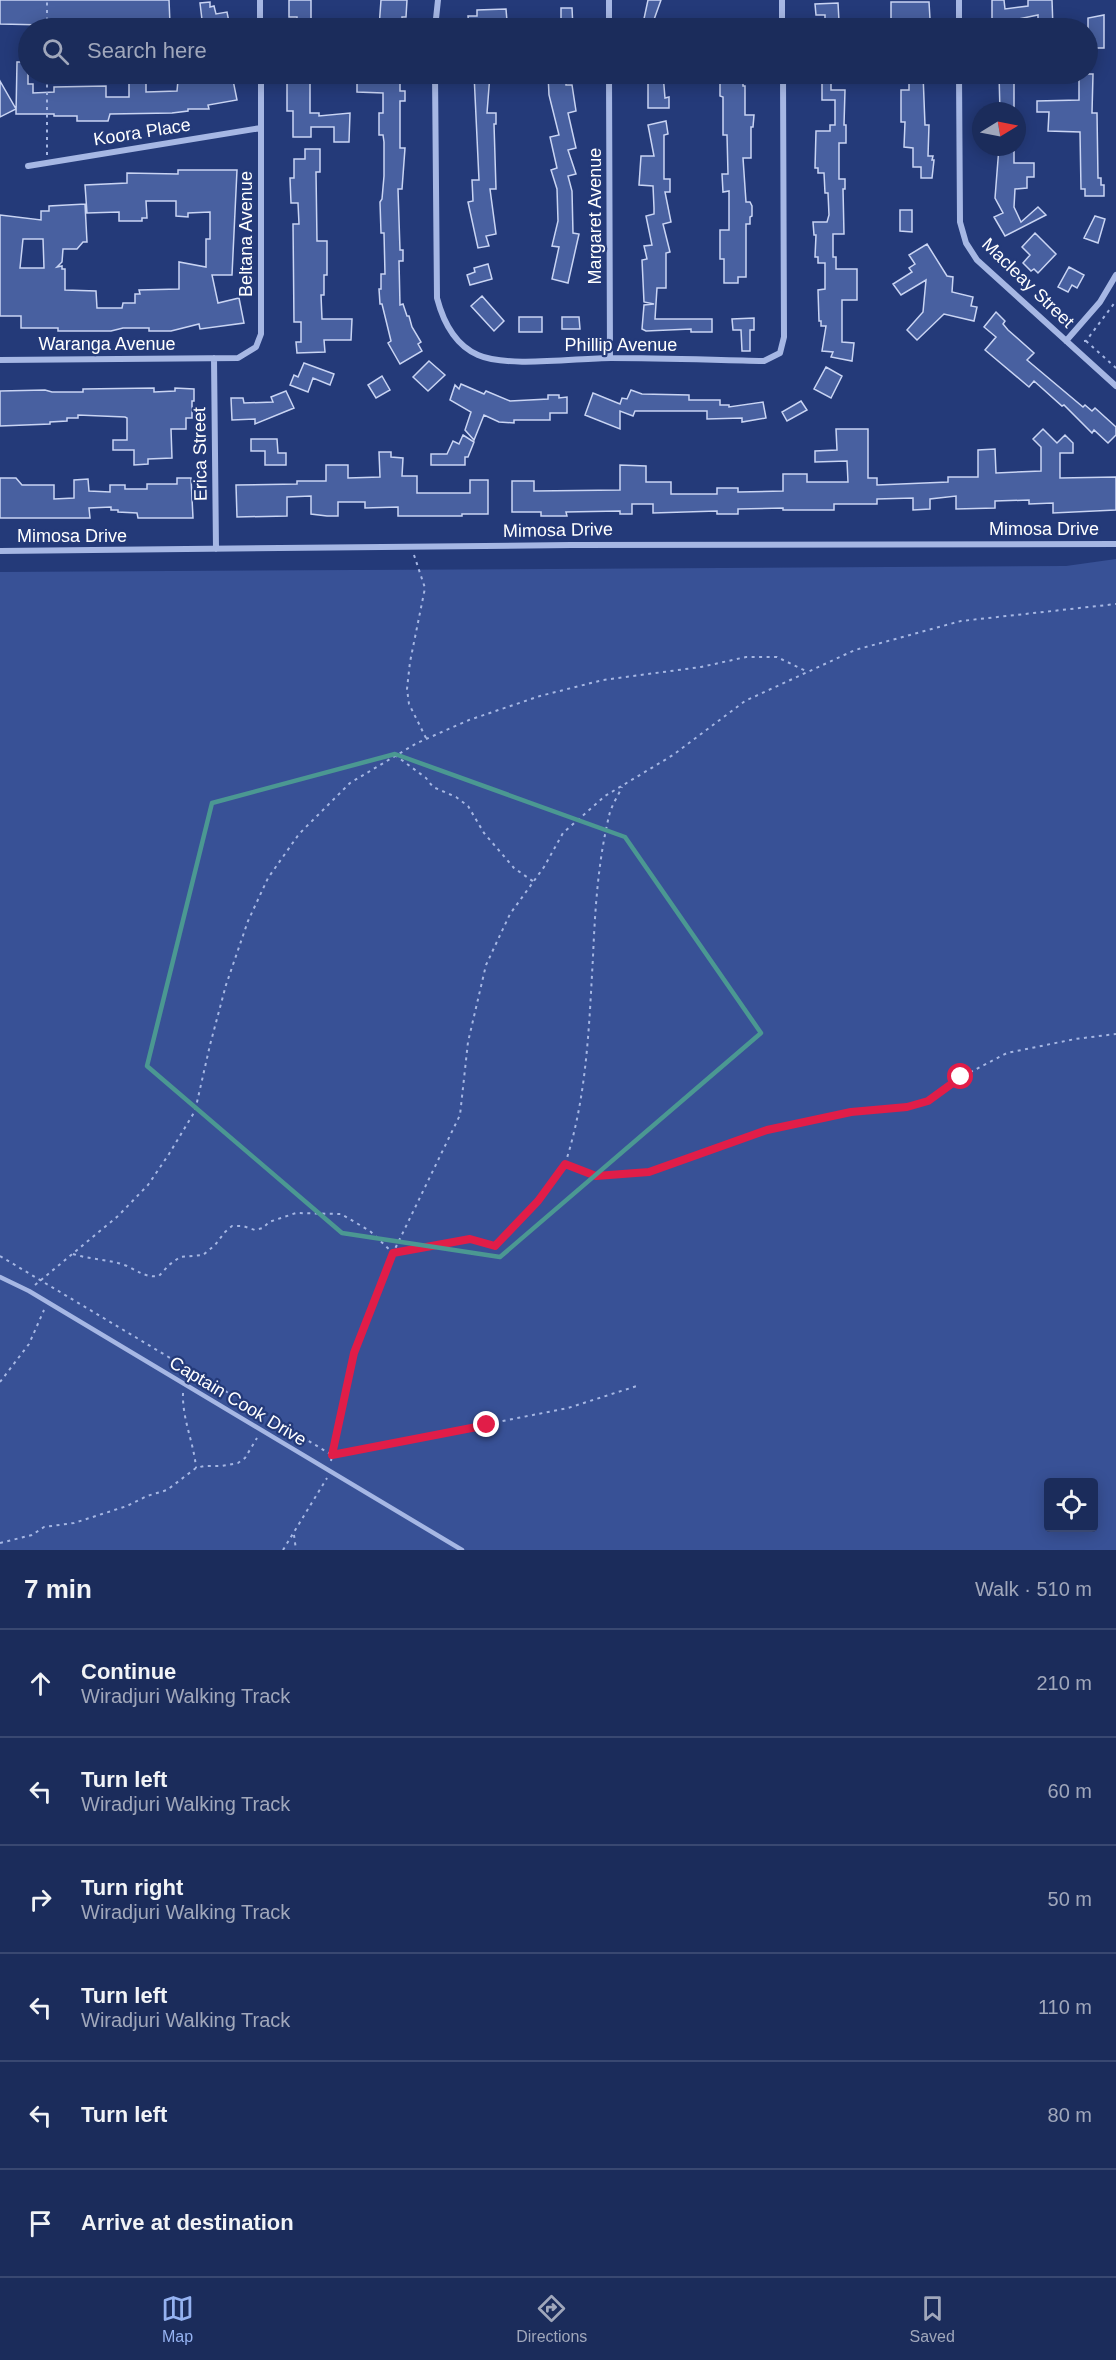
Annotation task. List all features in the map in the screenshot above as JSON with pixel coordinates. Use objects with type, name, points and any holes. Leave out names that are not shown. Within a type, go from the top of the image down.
[{"type":"street","points":[[260,0],[260,18]]},
{"type":"street","points":[[436,18],[438,0]]},
{"type":"street","points":[[609,0],[609,18]]},
{"type":"street","points":[[782,0],[782,18]]},
{"type":"street","points":[[958,0],[959,18]]},
{"type":"street","name":"Beltana Avenue","points":[[213,358],[244,356],[256,347],[261,334],[261,84]]},
{"type":"street","name":"Phillip Avenue","points":[[435,84],[437,298],[445,323],[468,350],[503,361],[610,358],[764,361],[780,353],[783,337],[783,84]]},
{"type":"street","name":"Margaret Avenue","points":[[609,84],[610,358]]},
{"type":"street","name":"Macleay Street","points":[[959,84],[960,222],[966,243],[977,260],[1116,386]]},
{"type":"street","name":"Koora Place","points":[[28,166],[261,128]]},
{"type":"street","points":[[1066,341],[1100,302],[1116,275]]},
{"type":"street","name":"Waranga Avenue","points":[[0,360],[213,358]]},
{"type":"street","name":"Erica Street","points":[[213,358],[216,549]]},
{"type":"street","name":"Mimosa Drive","points":[[0,551],[1116,544]]},
{"type":"lane","name":"Captain Cook Drive","points":[[0,1277],[29,1291],[462,1550]]},
{"type":"path","points":[[47,0],[47,18]]},
{"type":"path","points":[[47,84],[47,162]]},
{"type":"path","points":[[1116,301],[1085,341],[1116,368]]},
{"type":"path","points":[[410,547],[425,588],[407,689],[410,704],[426,738]]},
{"type":"path","points":[[284,1550],[324,1485],[330,1471],[354,1353],[393,1253],[460,1115],[468,1042],[486,965],[510,914],[544,867],[563,833],[605,796],[673,754],[745,701],[855,650],[961,621],[1116,604]]},
{"type":"path","points":[[29,1291],[118,1216],[148,1185],[195,1111],[226,985],[248,921],[268,878],[299,834],[350,783],[426,738],[540,696],[603,680],[701,667],[746,657],[777,657],[807,672]]},
{"type":"path","points":[[395,755],[433,786],[456,797],[468,806],[484,833],[514,868],[534,882]]},
{"type":"path","points":[[393,1253],[470,1239],[495,1246],[538,1201],[565,1164],[576,1130],[584,1065],[591,996],[596,891],[609,814],[623,785]]},
{"type":"path","points":[[565,1164],[596,1176],[649,1172],[767,1130],[851,1112],[907,1107],[928,1101],[961,1077],[1007,1053],[1076,1039],[1116,1034]]},
{"type":"path","points":[[73,1254],[86,1259],[123,1264],[149,1277],[159,1276],[180,1257],[203,1255],[232,1226],[243,1226],[255,1230],[283,1216],[310,1212],[341,1214],[370,1231],[393,1253]]},
{"type":"path","points":[[0,1256],[332,1455],[568,1408],[640,1385]]},
{"type":"path","points":[[0,1382],[29,1344],[47,1302]]},
{"type":"path","points":[[184,1384],[183,1397],[187,1428],[196,1468]]},
{"type":"path","points":[[0,1543],[32,1535],[44,1527],[74,1523],[127,1506],[147,1496],[167,1490],[196,1468],[238,1463],[245,1458],[256,1438],[263,1431]]},
{"type":"path","points":[[294,1534],[296,1550]]},
{"type":"highlighted area","points":[[395,754],[625,837],[761,1033],[500,1257],[342,1233],[147,1066],[212,803]]},
{"type":"shaded area","points":[[1116,559],[1116,1550],[0,1550],[0,572],[1066,566]]},
{"type":"building","points":[[0,0],[169,0],[170,18],[18,18],[18,24],[0,24]]},
{"type":"building","points":[[289,0],[311,0],[311,18],[289,17]]},
{"type":"building","points":[[381,0],[407,0],[406,17],[380,18]]},
{"type":"building","points":[[648,0],[661,0],[655,18],[644,18]]},
{"type":"building","points":[[992,0],[1004,0],[1005,9],[1028,6],[1028,0],[1052,0],[1053,18],[1038,18],[1038,15],[1023,18],[992,18]]},
{"type":"building","points":[[210,2],[210,7],[214,6],[216,14],[227,12],[228,18],[202,18],[200,3]]},
{"type":"building","points":[[891,2],[929,2],[930,18],[891,18]]},
{"type":"building","points":[[838,3],[839,18],[825,18],[825,15],[816,15],[815,4]]},
{"type":"building","points":[[561,8],[572,8],[572,18],[561,18]]},
{"type":"building","points":[[506,9],[507,18],[468,18],[468,16],[477,16],[477,10]]},
{"type":"building","points":[[1104,15],[1104,48],[1098,48],[1098,18],[1088,18]]},
{"type":"building","points":[[17,62],[18,84],[33,84],[33,93],[54,92],[54,87],[106,86],[106,97],[129,97],[129,84],[146,84],[146,92],[177,91],[178,84],[234,84],[237,100],[208,105],[209,109],[188,109],[188,111],[172,113],[110,114],[108,121],[77,121],[77,116],[54,116],[54,114],[16,114]]},
{"type":"building","points":[[0,81],[16,109],[0,117]]},
{"type":"building","points":[[287,84],[310,84],[310,113],[319,113],[319,116],[350,113],[349,142],[334,142],[334,127],[311,127],[311,137],[293,137],[293,111],[287,111]]},
{"type":"building","points":[[357,84],[400,84],[400,91],[405,91],[405,101],[400,101],[400,148],[405,148],[402,189],[398,189],[400,250],[403,250],[403,261],[399,261],[400,305],[403,304],[409,316],[412,327],[421,342],[418,344],[422,351],[400,364],[388,343],[391,341],[382,304],[380,304],[379,289],[381,289],[381,274],[385,274],[384,233],[381,233],[380,202],[384,176],[384,142],[383,135],[379,135],[379,113],[383,113],[383,93],[357,92]]},
{"type":"building","points":[[474,84],[489,84],[487,113],[496,113],[496,124],[494,124],[496,189],[490,189],[496,234],[486,236],[489,246],[478,248],[468,202],[473,201],[472,180],[479,180]]},
{"type":"building","points":[[548,84],[572,85],[576,111],[568,113],[576,148],[568,150],[576,174],[568,176],[572,191],[573,233],[579,234],[568,283],[552,279],[559,247],[552,246],[558,221],[557,189],[551,170],[557,168],[550,137],[559,135]]},
{"type":"building","points":[[648,84],[664,84],[665,98],[669,97],[669,108],[648,108]]},
{"type":"building","points":[[720,84],[743,84],[745,86],[745,115],[754,115],[753,127],[751,127],[751,158],[743,158],[746,202],[750,202],[752,206],[752,216],[750,224],[746,224],[746,277],[738,277],[738,283],[724,283],[724,259],[720,259],[720,230],[729,230],[729,191],[723,192],[722,174],[728,174],[727,135],[723,135],[723,97],[720,96]]},
{"type":"building","points":[[822,84],[831,84],[831,90],[845,90],[846,143],[839,143],[839,179],[845,179],[845,189],[843,189],[844,234],[833,234],[833,257],[836,257],[836,269],[857,269],[857,300],[842,300],[842,342],[854,343],[852,361],[831,357],[833,352],[822,351],[826,326],[821,326],[821,321],[819,321],[818,290],[825,289],[825,263],[818,263],[818,257],[815,257],[816,235],[814,235],[813,222],[827,222],[829,215],[824,173],[818,173],[818,168],[815,168],[816,131],[830,131],[830,125],[835,125],[835,100],[822,100]]},
{"type":"building","points":[[909,84],[923,84],[925,125],[929,125],[928,156],[933,156],[932,160],[934,160],[932,178],[921,178],[921,167],[913,167],[913,148],[904,147],[905,122],[901,122],[901,90],[909,90]]},
{"type":"building","points":[[999,84],[1014,84],[1014,102],[1000,102]]},
{"type":"building","points":[[1079,84],[1093,84],[1092,113],[1097,113],[1098,178],[1101,178],[1101,185],[1104,185],[1104,196],[1085,196],[1085,189],[1081,189],[1080,132],[1048,131],[1049,112],[1037,112],[1037,101],[1079,100]]},
{"type":"building","points":[[666,121],[668,134],[664,135],[664,179],[670,179],[670,192],[665,192],[671,222],[663,224],[670,252],[666,253],[666,288],[657,288],[655,319],[712,319],[712,332],[691,332],[691,329],[646,331],[642,329],[644,305],[654,304],[644,302],[642,260],[647,259],[644,246],[652,245],[646,216],[654,214],[654,208],[653,186],[639,185],[641,156],[654,156],[648,125]]},
{"type":"building","points":[[305,149],[320,149],[320,172],[316,172],[317,241],[327,241],[327,275],[324,275],[324,295],[321,295],[322,319],[352,319],[351,340],[324,340],[325,352],[297,353],[296,342],[301,342],[301,322],[294,322],[293,224],[299,224],[298,203],[291,203],[290,178],[294,178],[294,159],[305,159]]},
{"type":"building","points":[[998,156],[1014,156],[1014,163],[1034,163],[1034,177],[1027,177],[1027,188],[1015,189],[1014,207],[1021,222],[1038,207],[1046,215],[1005,236],[994,217],[1003,213],[995,198]]},
{"type":"building","points":[[178,170],[237,170],[232,275],[212,275],[218,303],[239,298],[244,323],[200,329],[199,324],[171,331],[123,328],[111,331],[58,331],[58,328],[21,328],[21,316],[0,316],[0,215],[41,220],[41,211],[49,211],[49,206],[85,204],[87,242],[83,242],[77,249],[63,249],[62,262],[57,267],[62,266],[62,269],[65,269],[65,290],[96,291],[97,308],[122,308],[123,303],[135,303],[135,294],[140,294],[139,290],[179,289],[179,262],[206,267],[206,239],[210,239],[210,212],[188,213],[188,217],[176,216],[176,201],[146,201],[147,218],[142,218],[142,221],[119,221],[119,212],[87,213],[85,185],[127,183],[127,173],[178,174]],"holes":[[[23,239],[43,239],[44,268],[20,268]]]},
{"type":"building","points":[[900,210],[912,210],[912,232],[900,231]]},
{"type":"building","points":[[1095,216],[1105,219],[1098,243],[1084,238]]},
{"type":"building","points":[[1035,233],[1056,254],[1038,273],[1034,269],[1031,271],[1023,263],[1030,255],[1022,247]]},
{"type":"building","points":[[927,244],[947,276],[953,277],[952,292],[973,297],[971,306],[977,307],[974,321],[944,314],[917,340],[907,330],[923,312],[926,280],[901,295],[893,284],[912,272],[909,268],[915,264],[909,255]]},
{"type":"building","points":[[488,264],[492,279],[470,285],[467,275],[475,272],[474,268]]},
{"type":"building","points":[[1069,267],[1084,275],[1077,288],[1072,285],[1068,292],[1058,287]]},
{"type":"building","points":[[482,296],[504,321],[494,331],[471,306]]},
{"type":"building","points":[[996,312],[1005,321],[1003,324],[1008,330],[1034,353],[1027,360],[1083,407],[1085,405],[1092,411],[1095,408],[1116,427],[1116,435],[1108,443],[1094,430],[1092,433],[1064,405],[1062,406],[1034,381],[1029,387],[985,350],[996,337],[984,327]]},
{"type":"building","points":[[519,317],[542,317],[542,332],[519,332]]},
{"type":"building","points":[[562,317],[579,317],[580,329],[562,329]]},
{"type":"building","points":[[754,318],[754,330],[750,330],[750,351],[742,351],[741,330],[733,330],[732,319]]},
{"type":"building","points":[[429,361],[445,375],[428,391],[413,377]]},
{"type":"building","points":[[304,363],[334,374],[330,385],[313,378],[308,392],[290,385],[294,375],[298,377]]},
{"type":"building","points":[[826,367],[842,376],[831,398],[814,389]]},
{"type":"building","points":[[382,376],[390,390],[376,398],[368,385]]},
{"type":"building","points":[[461,384],[484,394],[486,391],[510,401],[548,399],[548,395],[559,395],[559,398],[567,397],[567,413],[550,413],[550,420],[514,420],[514,423],[499,422],[484,415],[474,440],[465,430],[471,412],[450,400],[455,385],[459,389]]},
{"type":"building","points":[[154,388],[154,392],[175,391],[175,388],[194,389],[194,401],[192,401],[192,418],[186,418],[186,429],[171,429],[172,458],[148,459],[148,464],[134,465],[134,450],[113,450],[113,440],[127,440],[127,418],[125,417],[78,415],[78,418],[67,418],[67,421],[50,422],[50,424],[0,426],[0,391],[83,392],[83,389]]},
{"type":"building","points":[[631,390],[642,394],[689,395],[689,400],[720,400],[720,405],[729,405],[729,407],[763,402],[766,418],[742,422],[742,418],[707,419],[707,411],[635,411],[633,416],[620,411],[620,429],[585,415],[593,393],[620,404],[622,398],[627,399]]},
{"type":"building","points":[[286,391],[294,408],[255,424],[255,419],[232,420],[231,398],[243,398],[244,403],[273,402],[271,397]]},
{"type":"building","points":[[801,401],[807,410],[787,421],[782,412]]},
{"type":"building","points":[[836,429],[868,429],[868,478],[877,478],[877,485],[948,482],[948,477],[978,477],[978,450],[995,449],[996,473],[1041,471],[1041,447],[1033,439],[1043,429],[1057,443],[1065,435],[1073,443],[1073,453],[1060,453],[1060,478],[1116,477],[1116,510],[1053,513],[1053,503],[1029,504],[1029,500],[995,501],[995,508],[956,509],[956,496],[930,499],[930,509],[913,510],[913,498],[877,499],[877,504],[834,504],[834,510],[738,509],[738,514],[717,514],[717,511],[653,513],[653,504],[632,504],[632,514],[620,514],[620,511],[566,512],[567,516],[541,516],[541,512],[512,512],[512,481],[534,481],[534,491],[620,490],[620,465],[646,466],[646,482],[671,482],[671,494],[717,494],[717,488],[738,488],[738,492],[783,491],[783,474],[807,474],[807,482],[848,482],[847,461],[815,462],[815,451],[837,450]]},
{"type":"building","points":[[463,435],[474,442],[468,457],[465,457],[465,465],[431,465],[431,454],[447,454],[453,441],[459,444]]},
{"type":"building","points":[[251,439],[277,439],[278,453],[286,453],[286,465],[265,465],[265,451],[251,451]]},
{"type":"building","points":[[379,452],[391,452],[391,457],[403,458],[402,476],[417,476],[417,493],[470,493],[470,480],[488,480],[488,514],[398,516],[398,507],[365,508],[365,502],[338,502],[338,516],[327,516],[311,514],[311,496],[287,497],[287,516],[237,517],[236,485],[326,481],[326,465],[348,465],[348,478],[380,477]]},
{"type":"building","points":[[0,478],[16,478],[22,485],[54,485],[54,499],[74,498],[74,480],[88,479],[89,491],[110,492],[110,485],[125,485],[125,489],[147,489],[147,484],[177,484],[177,478],[191,478],[193,518],[138,518],[137,513],[118,512],[118,510],[111,510],[111,507],[89,508],[90,518],[0,518]]},
{"type":"route","points":[[487,1425],[332,1455],[354,1353],[393,1253],[470,1239],[495,1246],[538,1201],[565,1164],[596,1176],[649,1172],[767,1130],[851,1112],[907,1107],[928,1101],[961,1077]]}]
